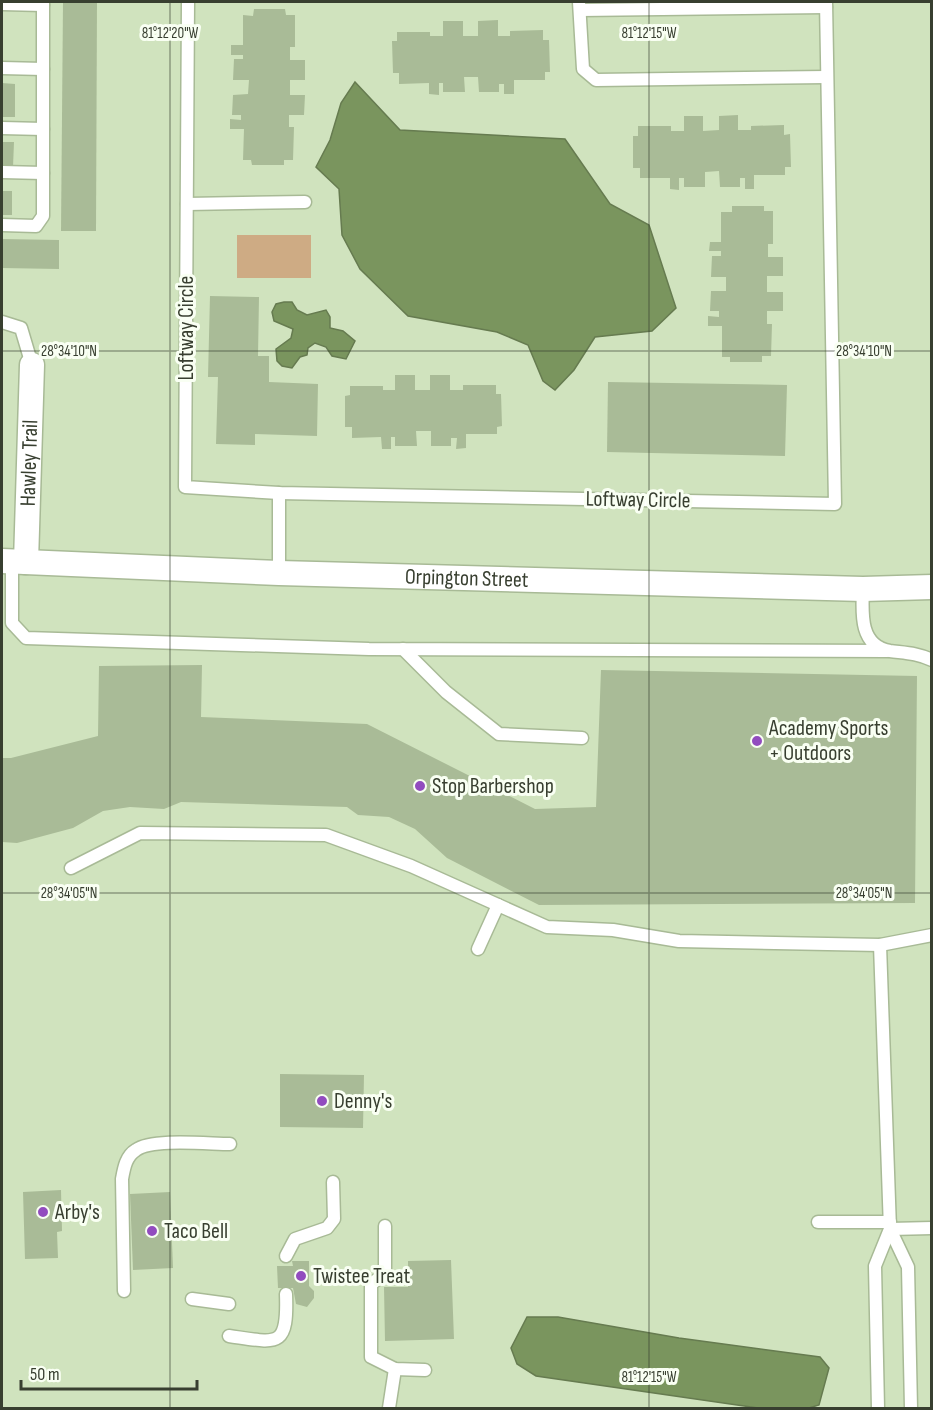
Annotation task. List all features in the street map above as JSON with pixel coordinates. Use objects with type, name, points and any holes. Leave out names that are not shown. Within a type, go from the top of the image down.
[{"type":"street","name":"Hawley Trail","points":[[13,562],[32,365]]},
{"type":"street","name":"Orpington Street","points":[[13,562],[279,573],[863,589],[932,587]]},
{"type":"lane","name":"Loftway Circle","points":[[188,2],[185,487],[279,492],[835,504],[826,77]]},
{"type":"lane","points":[[2,4],[43,3],[43,216],[36,226],[2,225]]},
{"type":"lane","points":[[826,4],[826,77],[596,80],[584,69],[580,6],[826,4]]},
{"type":"lane","points":[[2,68],[43,69]]},
{"type":"lane","points":[[2,128],[43,129]]},
{"type":"lane","points":[[2,172],[43,173]]},
{"type":"lane","points":[[187,204],[305,202]]},
{"type":"lane","points":[[2,322],[21,328],[32,365]]},
{"type":"lane","points":[[279,492],[279,573]]},
{"type":"lane","points":[[13,562],[12,623],[26,638],[403,649],[887,651],[918,653],[932,660]]},
{"type":"lane","points":[[863,589],[861,620],[868,638],[887,651]]},
{"type":"lane","points":[[403,649],[446,692],[499,735],[582,738]]},
{"type":"lane","points":[[71,868],[140,833],[326,835],[411,866],[547,927],[613,930],[679,941],[880,945],[932,935]]},
{"type":"lane","points":[[478,949],[498,905]]},
{"type":"lane","points":[[880,945],[890,1225],[908,1267],[911,1408]]},
{"type":"lane","points":[[124,1291],[122,1179],[126,1161],[136,1149],[153,1144],[230,1144]]},
{"type":"lane","points":[[286,1256],[295,1239],[327,1228],[334,1219],[333,1182]]},
{"type":"lane","points":[[818,1222],[932,1228]]},
{"type":"lane","points":[[878,1408],[874,1266],[890,1225]]},
{"type":"lane","points":[[385,1226],[385,1274],[371,1284],[371,1357],[395,1369],[425,1370]]},
{"type":"lane","points":[[229,1336],[270,1341],[279,1338],[285,1331],[287,1323],[286,1294]]},
{"type":"lane","points":[[192,1299],[229,1304]]},
{"type":"lane","points":[[389,1408],[395,1369]]},
{"type":"shaded area","points":[[355,82],[400,130],[565,139],[610,204],[649,225],[676,308],[652,331],[595,337],[574,370],[555,390],[543,381],[528,345],[497,332],[408,316],[360,269],[342,235],[339,189],[316,167],[330,140],[341,103]]},
{"type":"shaded area","points":[[237,235],[311,235],[311,278],[237,278]]},
{"type":"shaded area","points":[[292,302],[297,310],[307,315],[326,310],[330,317],[330,328],[343,331],[355,341],[346,359],[332,356],[326,347],[315,343],[308,348],[307,355],[300,357],[292,368],[282,366],[277,361],[276,349],[291,338],[293,329],[274,321],[272,312],[276,304]]},
{"type":"shaded area","points":[[527,1317],[558,1317],[679,1338],[820,1357],[829,1368],[819,1405],[809,1408],[758,1408],[536,1376],[517,1364],[511,1348]]},
{"type":"building","points":[[63,2],[97,2],[96,231],[61,231]]},
{"type":"building","points":[[254,9],[285,9],[286,15],[295,15],[295,47],[290,47],[290,60],[305,60],[305,80],[290,80],[290,95],[305,95],[304,115],[289,115],[289,127],[294,127],[293,160],[284,160],[284,165],[252,165],[251,160],[243,160],[244,129],[230,129],[230,119],[241,120],[241,115],[232,115],[233,95],[248,94],[249,80],[233,80],[234,59],[243,59],[243,55],[231,55],[231,45],[243,45],[243,15],[253,16]]},
{"type":"building","points":[[498,20],[498,36],[510,36],[510,31],[543,30],[543,40],[549,40],[550,72],[545,72],[545,80],[514,80],[514,94],[504,94],[504,84],[499,84],[499,92],[479,92],[478,77],[464,77],[465,92],[443,92],[443,83],[439,83],[439,95],[429,94],[429,83],[399,84],[399,73],[393,73],[392,41],[397,41],[397,32],[430,32],[430,36],[443,36],[443,21],[463,21],[463,36],[478,36],[478,21]]},
{"type":"building","points":[[2,83],[15,84],[15,117],[2,117]]},
{"type":"building","points":[[738,115],[738,130],[751,130],[751,126],[784,125],[784,135],[790,134],[791,167],[785,167],[785,175],[754,175],[754,189],[745,189],[745,178],[740,178],[740,187],[720,187],[719,171],[705,172],[705,187],[684,187],[684,178],[679,178],[679,190],[670,189],[670,178],[640,178],[640,168],[633,168],[633,136],[638,136],[638,126],[671,126],[671,131],[684,131],[684,116],[703,116],[703,131],[719,130],[719,116]]},
{"type":"building","points":[[2,142],[14,142],[13,167],[2,167]]},
{"type":"building","points":[[2,191],[12,191],[12,215],[2,215]]},
{"type":"building","points":[[732,206],[764,206],[764,211],[773,211],[773,244],[768,244],[768,257],[783,257],[783,276],[767,276],[767,292],[783,292],[783,311],[767,311],[767,324],[772,324],[771,356],[762,356],[762,362],[730,362],[730,357],[722,357],[722,326],[708,326],[708,316],[719,317],[719,311],[710,311],[711,291],[726,291],[726,277],[711,277],[712,256],[721,256],[721,251],[709,251],[710,242],[721,242],[721,212],[732,212]]},
{"type":"building","points":[[2,239],[59,240],[59,269],[2,268]]},
{"type":"building","points":[[210,296],[259,297],[258,356],[269,356],[269,382],[318,384],[317,436],[255,434],[255,445],[216,444],[218,377],[208,377]]},
{"type":"building","points":[[395,375],[415,375],[415,390],[430,390],[430,375],[450,375],[450,390],[463,390],[463,385],[496,385],[496,394],[501,394],[502,426],[497,427],[497,434],[466,434],[466,448],[456,449],[457,438],[451,438],[451,446],[431,446],[431,431],[416,431],[417,446],[395,446],[395,437],[391,437],[391,449],[382,449],[381,437],[352,438],[352,427],[345,427],[345,396],[350,395],[350,386],[383,386],[383,390],[395,390]]},
{"type":"building","points":[[608,382],[787,385],[785,456],[607,452]]},
{"type":"building","points":[[202,665],[201,717],[367,724],[535,809],[596,807],[601,670],[917,676],[915,903],[539,905],[447,858],[415,829],[389,817],[358,815],[347,807],[181,802],[164,809],[130,807],[103,811],[73,828],[17,843],[2,842],[2,758],[11,758],[98,736],[99,666]]},
{"type":"building","name":"Denny's","points":[[280,1074],[364,1075],[363,1128],[280,1127]]},
{"type":"building","name":"Arby's","points":[[61,1190],[62,1231],[57,1232],[58,1258],[25,1259],[23,1192]]},
{"type":"building","name":"Taco Bell","points":[[170,1192],[173,1268],[133,1270],[130,1194]]},
{"type":"building","points":[[451,1260],[454,1339],[385,1341],[384,1287],[408,1287],[408,1261]]},
{"type":"building","name":"Twistee Treat","points":[[292,1261],[309,1261],[309,1286],[314,1291],[314,1298],[307,1307],[296,1304],[293,1288],[278,1288],[277,1266],[293,1266]]},
{"type":"place","name":"Academy Sports + Outdoors","points":[[757,741]]},
{"type":"place","name":"Stop Barbershop","points":[[420,786]]},
{"type":"place","name":"Denny's","points":[[322,1101]]},
{"type":"place","name":"Arby's","points":[[43,1212]]},
{"type":"place","name":"Taco Bell","points":[[152,1231]]},
{"type":"place","name":"Twistee Treat","points":[[301,1276]]}]
